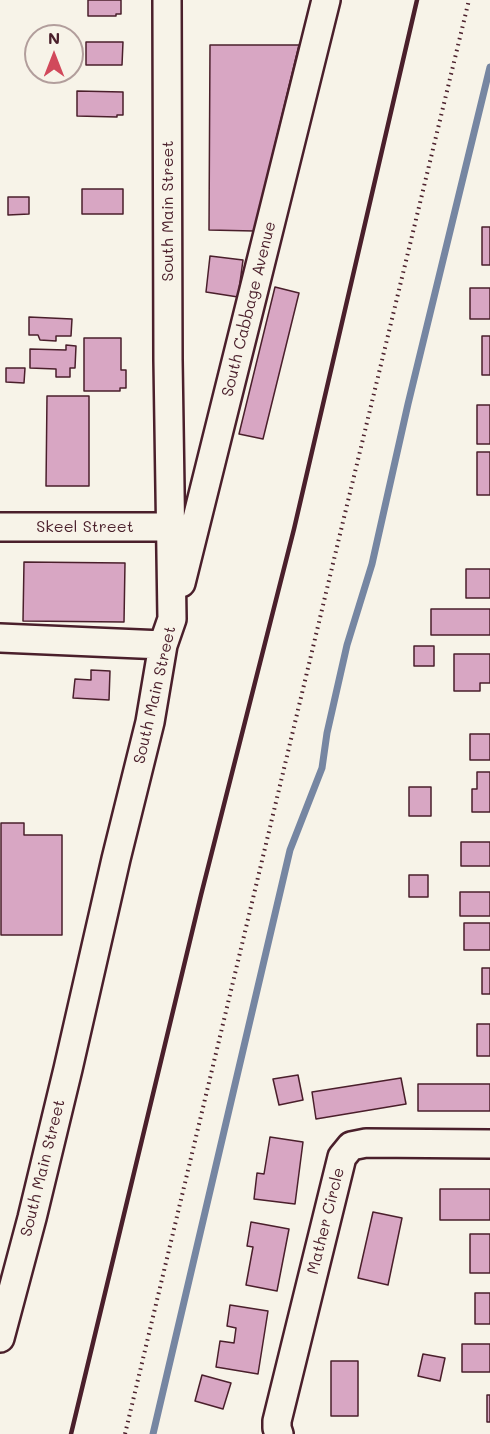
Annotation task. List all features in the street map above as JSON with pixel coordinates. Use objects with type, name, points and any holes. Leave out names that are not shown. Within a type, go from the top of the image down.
[{"type":"street","name":"South Main Street","points":[[0,1338],[32,1218],[150,722],[163,645],[172,619],[168,360],[167,0]]},
{"type":"street","name":"South Cabbage Avenue","points":[[172,619],[326,0]]},
{"type":"street","name":"Skeel Street","points":[[0,527],[170,527]]},
{"type":"street","points":[[0,638],[163,645]]},
{"type":"street","name":"Mather Circle","points":[[279,1434],[277,1421],[342,1157],[351,1146],[366,1143],[490,1144]]},
{"type":"path","points":[[125,1434],[469,0]]},
{"type":"building","points":[[88,0],[121,0],[121,14],[88,16]]},
{"type":"building","points":[[86,42],[123,42],[122,65],[86,65]]},
{"type":"building","points":[[210,45],[299,45],[254,231],[209,230]]},
{"type":"building","points":[[77,91],[123,92],[123,115],[117,115],[117,117],[77,116]]},
{"type":"building","points":[[82,189],[123,189],[123,214],[82,214]]},
{"type":"building","points":[[8,197],[29,197],[29,214],[8,215]]},
{"type":"building","points":[[482,227],[490,227],[490,265],[482,265]]},
{"type":"building","points":[[210,256],[243,260],[238,297],[206,292]]},
{"type":"building","points":[[275,287],[299,293],[263,439],[239,434]]},
{"type":"building","points":[[470,288],[490,288],[490,319],[470,319]]},
{"type":"building","points":[[29,317],[72,319],[71,336],[56,336],[56,341],[40,340],[38,335],[29,335]]},
{"type":"building","points":[[482,336],[490,336],[490,375],[482,375]]},
{"type":"building","points":[[84,338],[121,338],[121,370],[126,370],[126,388],[120,388],[120,391],[84,391]]},
{"type":"building","points":[[66,345],[76,346],[75,368],[70,368],[70,377],[56,377],[56,369],[30,368],[30,349],[66,350]]},
{"type":"building","points":[[6,368],[25,368],[24,383],[6,382]]},
{"type":"building","points":[[47,396],[89,396],[89,486],[46,486]]},
{"type":"building","points":[[477,405],[490,405],[490,444],[477,444]]},
{"type":"building","points":[[477,452],[490,452],[490,495],[477,495]]},
{"type":"building","points":[[24,562],[125,563],[124,622],[23,621]]},
{"type":"building","points":[[466,569],[490,569],[490,598],[466,598]]},
{"type":"building","points":[[431,609],[490,609],[490,635],[431,635]]},
{"type":"building","points":[[414,646],[434,646],[434,666],[414,666]]},
{"type":"building","points":[[454,654],[490,654],[490,683],[480,683],[480,691],[454,691]]},
{"type":"building","points":[[91,670],[110,671],[109,700],[73,698],[75,679],[91,680]]},
{"type":"building","points":[[470,734],[490,734],[490,760],[470,760]]},
{"type":"building","points":[[477,772],[490,772],[490,812],[472,812],[472,789],[477,789]]},
{"type":"building","points":[[409,787],[431,787],[431,816],[409,816]]},
{"type":"building","points":[[1,823],[24,823],[24,835],[62,835],[62,935],[1,935]]},
{"type":"building","points":[[461,842],[490,842],[490,866],[461,866]]},
{"type":"building","points":[[409,875],[428,875],[428,897],[409,897]]},
{"type":"building","points":[[460,892],[490,892],[490,916],[460,916]]},
{"type":"building","points":[[464,923],[490,923],[490,950],[464,950]]},
{"type":"building","points":[[482,968],[490,968],[490,994],[482,994]]},
{"type":"building","points":[[477,1024],[490,1024],[490,1056],[477,1056]]},
{"type":"building","points":[[298,1075],[303,1100],[279,1105],[273,1079]]},
{"type":"building","points":[[401,1078],[406,1104],[316,1119],[312,1092]]},
{"type":"building","points":[[418,1084],[490,1084],[490,1111],[418,1111]]},
{"type":"building","points":[[270,1137],[303,1142],[295,1204],[254,1199],[257,1173],[264,1174]]},
{"type":"building","points":[[440,1189],[490,1189],[490,1220],[440,1220]]},
{"type":"building","points":[[373,1212],[402,1218],[388,1285],[358,1278]]},
{"type":"building","points":[[251,1222],[289,1229],[277,1291],[246,1285],[253,1247],[247,1246]]},
{"type":"building","points":[[470,1234],[490,1234],[490,1273],[470,1273]]},
{"type":"building","points":[[475,1293],[490,1293],[490,1324],[475,1324]]},
{"type":"building","points":[[230,1305],[268,1311],[258,1374],[216,1367],[220,1341],[234,1343],[236,1328],[227,1326]]},
{"type":"building","points":[[462,1344],[490,1344],[490,1372],[462,1372]]},
{"type":"building","points":[[423,1354],[445,1358],[440,1381],[418,1376]]},
{"type":"building","points":[[331,1361],[358,1361],[358,1416],[331,1416]]},
{"type":"building","points":[[202,1375],[231,1383],[223,1409],[195,1401]]},
{"type":"building","points":[[487,1395],[490,1395],[490,1422],[487,1422]]},
{"type":"waterway","points":[[153,1434],[290,850],[322,768],[327,733],[347,645],[372,564],[408,404],[490,67]]},
{"type":"railway","points":[[71,1434],[201,895],[294,529],[417,0]]}]
